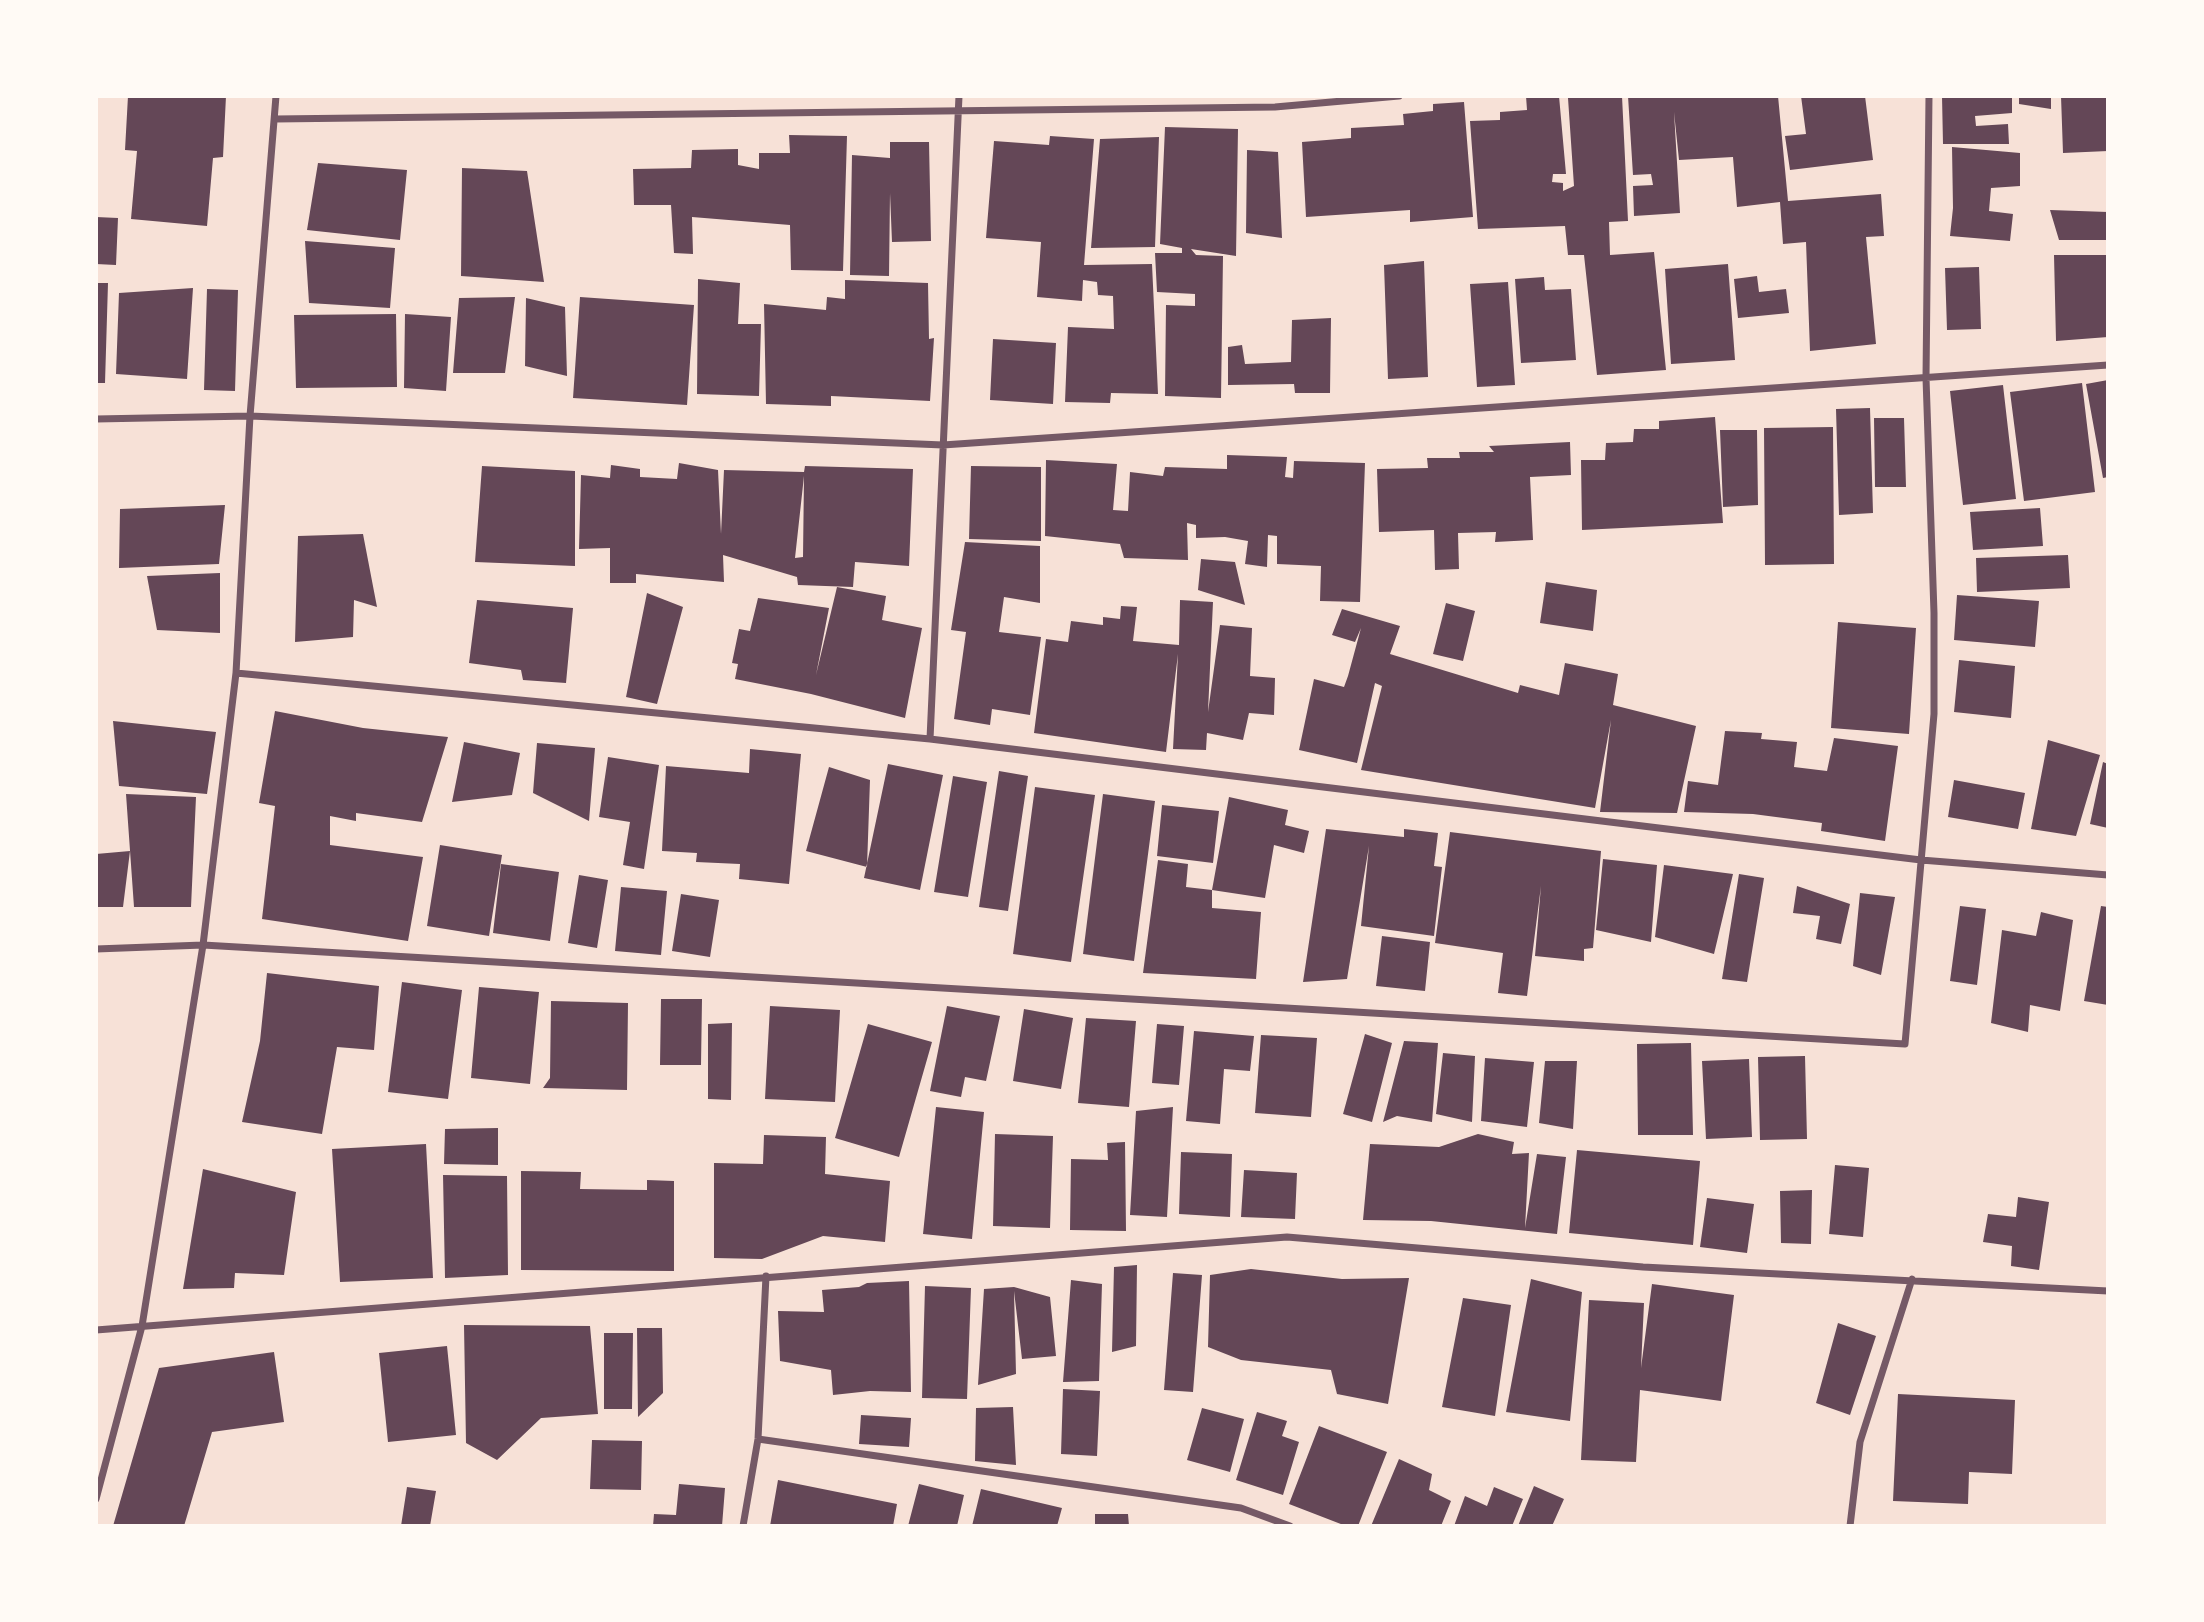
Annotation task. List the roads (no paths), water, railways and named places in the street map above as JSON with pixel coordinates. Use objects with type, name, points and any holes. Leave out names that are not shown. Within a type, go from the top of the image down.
[{"type":"street","points":[[96,1499],[142,1326],[203,945],[236,673],[250,416],[276,96]]},
{"type":"street","points":[[930,739],[959,96]]},
{"type":"street","points":[[275,119],[958,113],[1275,107],[1399,96]]},
{"type":"street","points":[[96,949],[203,945],[1905,1044],[1934,714],[1926,378],[1930,96]]},
{"type":"street","points":[[96,419],[250,416],[943,445],[2108,365]]},
{"type":"street","points":[[236,673],[930,739],[1921,860],[2108,875]]},
{"type":"street","points":[[96,1330],[1287,1237],[1643,1267],[2108,1291]]},
{"type":"street","points":[[743,1526],[758,1438],[766,1276]]},
{"type":"street","points":[[1850,1526],[1860,1443],[1912,1279]]},
{"type":"street","points":[[758,1438],[1241,1508],[1290,1526]]}]
